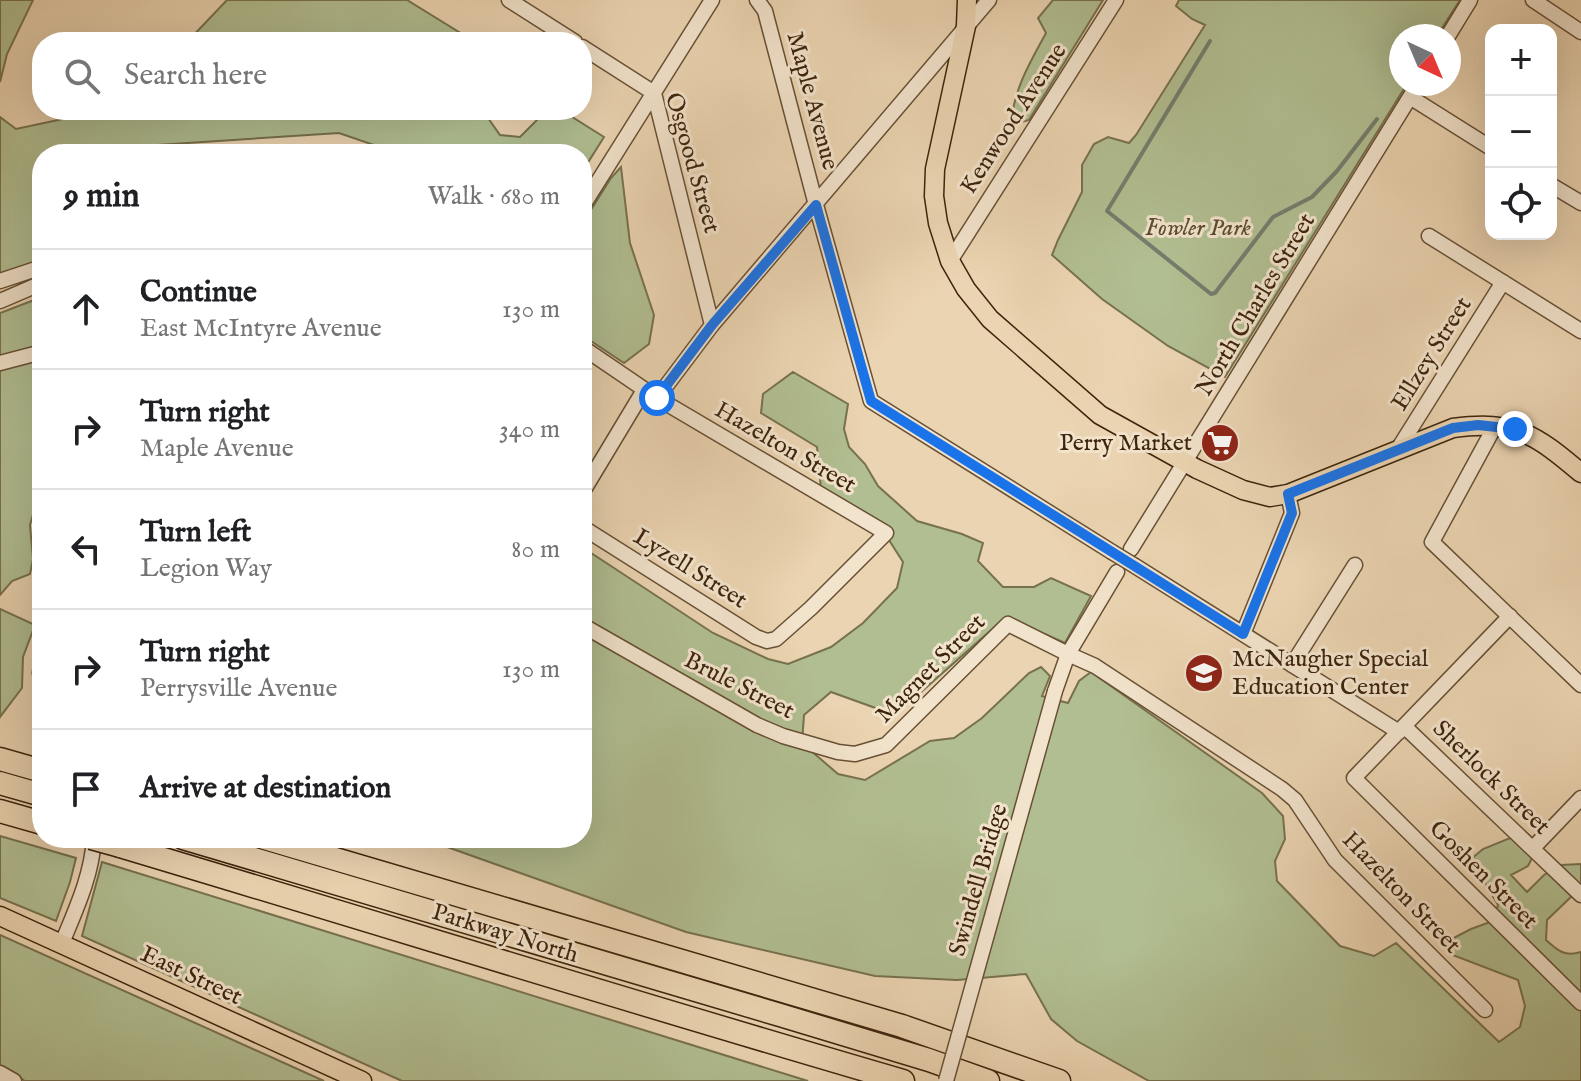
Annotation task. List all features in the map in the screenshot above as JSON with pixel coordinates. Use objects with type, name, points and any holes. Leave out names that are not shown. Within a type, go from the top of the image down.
[{"type":"highway","points":[[0,759],[32,768]]},
{"type":"highway","points":[[0,783],[32,792]]},
{"type":"highway","points":[[0,811],[32,820]]},
{"type":"highway","name":"Parkway North","points":[[127,848],[903,1081]]},
{"type":"highway","points":[[217,848],[929,1060],[988,1081]]},
{"type":"highway","name":"Parkway North","points":[[298,848],[902,1026],[1059,1081]]},
{"type":"highway","points":[[707,1024],[727,1042],[853,1081]]},
{"type":"main road","points":[[967,0],[966,26],[935,169],[934,196],[938,223],[950,261],[966,289],[990,319],[1100,415],[1185,463],[1243,490],[1270,497],[1288,494],[1453,428],[1478,425],[1515,429],[1543,443],[1581,473]]},
{"type":"main road","name":"East Street","points":[[0,916],[362,1081]]},
{"type":"street","points":[[509,0],[559,32]]},
{"type":"street","points":[[592,191],[712,0]]},
{"type":"street","name":"Maple Avenue","points":[[757,0],[765,11],[871,401],[1292,665],[1402,729]]},
{"type":"street","points":[[592,478],[650,394],[816,205],[989,0]]},
{"type":"street","name":"Kenwood Avenue","points":[[950,261],[1116,0]]},
{"type":"street","points":[[1455,24],[1470,0]]},
{"type":"street","points":[[1533,0],[1581,32]]},
{"type":"street","name":"Osgood Street","points":[[592,53],[654,93],[712,325]]},
{"type":"street","name":"North Charles Street","points":[[1131,549],[1411,96]]},
{"type":"street","points":[[1421,96],[1485,144]]},
{"type":"street","points":[[1557,189],[1581,203]]},
{"type":"street","points":[[1429,236],[1581,331]]},
{"type":"street","points":[[0,281],[32,270]]},
{"type":"street","name":"Ellzey Street","points":[[1398,449],[1503,282]]},
{"type":"street","points":[[0,301],[32,287]]},
{"type":"street","name":"Hazelton Street","points":[[592,354],[650,394],[886,533],[776,639]]},
{"type":"street","points":[[0,363],[32,355]]},
{"type":"street","points":[[1495,426],[1432,542],[1581,685]]},
{"type":"street","points":[[1243,634],[1292,513],[1288,494]]},
{"type":"street","name":"Lyzell Street","points":[[592,533],[756,637],[767,641],[776,639]]},
{"type":"street","points":[[1292,665],[1355,565]]},
{"type":"street","points":[[1068,654],[1117,572]]},
{"type":"street","points":[[1402,729],[1510,616]]},
{"type":"street","name":"Hazelton Street","points":[[1008,624],[1095,666],[1282,789],[1295,800],[1335,860],[1485,1010]]},
{"type":"street","name":"Magnet Street","points":[[886,745],[1008,624]]},
{"type":"street","name":"Brule Street","points":[[592,631],[757,725],[783,736],[855,754],[886,745]]},
{"type":"street","name":"Swindell Bridge","points":[[946,1081],[1068,654]]},
{"type":"street","name":"Goshen Street","points":[[1402,729],[1354,778],[1581,1003]]},
{"type":"street","name":"Sherlock Street","points":[[1402,729],[1581,895]]},
{"type":"street","points":[[1533,848],[1581,798]]},
{"type":"street","points":[[62,943],[82,895],[93,848]]},
{"type":"street","points":[[0,1073],[14,1081]]},
{"type":"green space","points":[[0,0],[33,0],[7,54],[0,82]]},
{"type":"green space","points":[[227,0],[407,0],[459,32],[197,32]]},
{"type":"green space","points":[[1053,0],[1103,0],[1029,120],[1019,123],[1012,117],[1017,95],[1046,33],[1038,18]]},
{"type":"green space","name":"Fowler Park","points":[[1179,0],[1460,0],[1445,24],[1389,24],[1389,96],[1400,96],[1225,377],[1168,346],[1102,299],[1052,255],[1082,192],[1082,165],[1094,144],[1108,137],[1129,143],[1205,25],[1176,6]]},
{"type":"green space","points":[[0,117],[16,129],[58,120],[489,120],[500,135],[520,137],[537,120],[577,120],[604,137],[592,156],[592,144],[371,144],[339,133],[172,144],[32,144],[32,264],[0,275]]},
{"type":"green space","points":[[621,167],[630,243],[654,315],[649,344],[624,363],[592,342],[592,208]]},
{"type":"green space","points":[[32,301],[32,564],[30,574],[12,581],[0,595],[0,313]]},
{"type":"green space","points":[[793,372],[848,404],[844,429],[849,447],[865,464],[878,486],[917,521],[983,543],[978,561],[1003,587],[1034,587],[1051,578],[1091,596],[1065,643],[1006,617],[895,715],[831,692],[804,715],[802,743],[838,774],[865,780],[930,741],[954,738],[982,718],[1029,673],[1041,667],[1050,676],[1042,696],[1068,703],[1079,681],[1091,672],[1262,793],[1283,816],[1285,839],[1275,861],[1277,881],[1340,946],[1374,956],[1396,943],[1499,1042],[1520,1027],[1525,1006],[1518,980],[1450,954],[1444,943],[1493,921],[1498,905],[1471,859],[1483,849],[1510,838],[1527,848],[1532,858],[1528,866],[1511,875],[1527,892],[1544,875],[1561,865],[1581,864],[1581,893],[1573,895],[1547,920],[1546,940],[1562,952],[1581,952],[1581,1081],[1149,1081],[1077,1041],[1051,1019],[1026,974],[957,980],[875,976],[686,932],[450,848],[592,848],[592,554],[713,633],[768,659],[788,664],[831,647],[863,623],[897,588],[903,562],[878,523],[821,489],[817,447],[761,413],[763,394]]},
{"type":"green space","points":[[0,609],[32,624],[32,633],[23,657],[22,688],[0,717]]},
{"type":"green space","points":[[0,836],[32,845],[32,848],[76,858],[56,921],[0,898]]},
{"type":"green space","points":[[102,862],[808,1081],[402,1081],[82,936]]},
{"type":"green space","points":[[0,935],[324,1081],[25,1081],[0,1065]]},
{"type":"waterway","points":[[1210,41],[1107,211],[1211,294],[1215,293],[1273,217],[1312,197],[1337,171],[1377,119]]},
{"type":"place","name":"Perry Market","points":[[1220,443]]},
{"type":"place","name":"McNaugher Special Education Center","points":[[1204,673]]},
{"type":"route","points":[[657,398],[712,325],[816,205],[871,401],[1243,634],[1292,513],[1288,494],[1453,428],[1478,425],[1515,429]]}]
